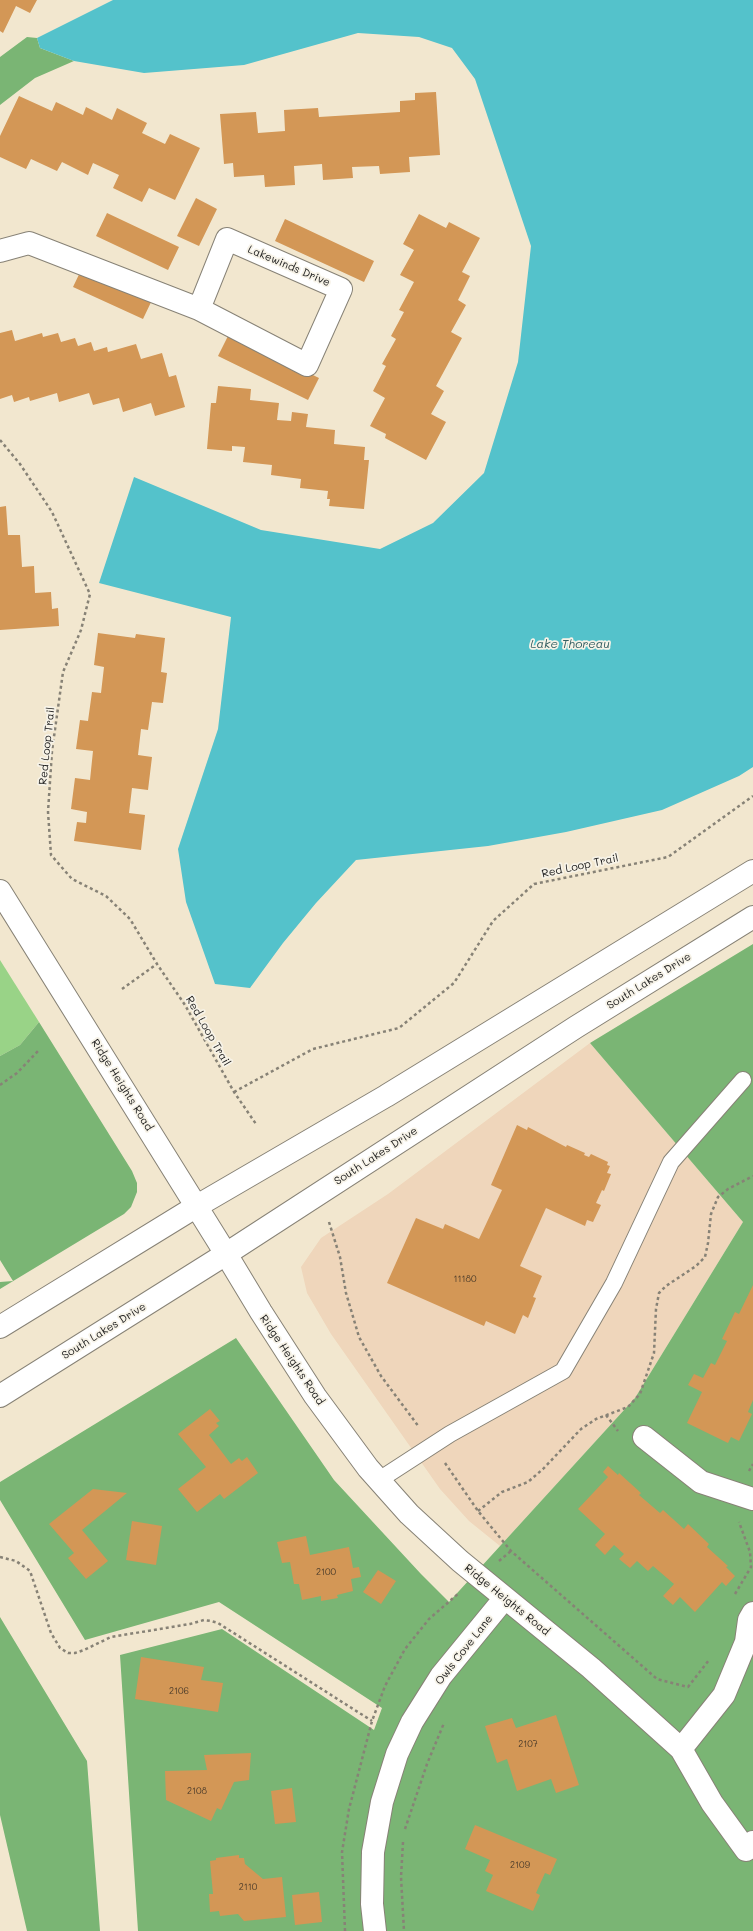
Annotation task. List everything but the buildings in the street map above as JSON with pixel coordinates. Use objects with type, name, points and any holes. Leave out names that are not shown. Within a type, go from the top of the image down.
[{"type":"street","name":"Lakewinds Drive","points":[[0,251],[30,243],[199,309],[307,365],[341,289],[227,239],[199,309]]},
{"type":"street","points":[[0,1327],[197,1206],[386,1096],[753,871]]},
{"type":"street","name":"Ridge Heights Road","points":[[0,891],[197,1206],[260,1312],[315,1396],[368,1468],[409,1514],[479,1577],[504,1599],[591,1668],[681,1749],[712,1803],[751,1849]]},
{"type":"street","name":"South Lakes Drive","points":[[0,1396],[226,1254],[576,1027],[753,917]]},
{"type":"street","points":[[633,1437],[701,1482],[753,1499]]},
{"type":"street","name":"Owls Cove Lane","points":[[375,1931],[372,1904],[373,1852],[382,1802],[397,1754],[412,1722],[441,1676],[504,1599]]},
{"type":"street","points":[[681,1749],[724,1695],[746,1642],[749,1620],[753,1613]]},
{"type":"lane","points":[[379,1480],[457,1430],[563,1371],[614,1283],[671,1162],[743,1080]]},
{"type":"path","name":"Red Loop Trail","points":[[0,440],[20,464],[52,512],[90,594],[81,630],[63,672],[52,751],[48,812],[52,855],[72,879],[106,896],[130,919],[157,964],[185,1005],[234,1092],[313,1049],[398,1028],[454,983],[493,921],[534,884],[668,857],[753,796]]},
{"type":"path","points":[[122,989],[157,964]]},
{"type":"path","points":[[0,1085],[17,1073],[39,1050]]},
{"type":"path","points":[[234,1092],[256,1124]]},
{"type":"path","points":[[478,1511],[502,1492],[528,1482],[543,1469],[581,1429],[596,1419],[628,1407],[640,1394],[654,1353],[656,1309],[659,1293],[666,1286],[696,1266],[704,1257],[708,1243],[711,1214],[718,1197],[728,1189],[753,1176]]},
{"type":"path","points":[[329,1222],[340,1257],[346,1293],[359,1337],[381,1376],[433,1446],[478,1511],[511,1551],[657,1679],[688,1687],[713,1655]]},
{"type":"path","points":[[606,1415],[633,1437]]},
{"type":"path","points":[[747,1473],[753,1464]]},
{"type":"path","points":[[734,1597],[751,1566],[750,1552],[738,1520]]},
{"type":"path","points":[[0,1557],[16,1561],[30,1571],[51,1633],[60,1648],[68,1653],[75,1653],[84,1650],[111,1637],[190,1624],[204,1620],[211,1621],[218,1623],[372,1721],[385,1686],[405,1649],[429,1619],[511,1551]]},
{"type":"path","points":[[404,1833],[427,1764],[446,1717]]},
{"type":"path","points":[[403,1841],[401,1877],[404,1931]]},
{"type":"shaded area","points":[[590,1043],[743,1222],[635,1398],[500,1546],[469,1521],[440,1489],[331,1334],[307,1293],[301,1267],[321,1238],[388,1194]]},
{"type":"green space","points":[[27,37],[37,38],[40,48],[74,61],[35,78],[0,105],[0,57]]},
{"type":"green space","points":[[753,944],[753,1931],[138,1931],[120,1655],[222,1629],[374,1730],[382,1708],[219,1602],[85,1640],[0,1500],[0,1482],[236,1338],[334,1480],[449,1602],[635,1398],[743,1222],[590,1043]]},
{"type":"green space","points":[[0,960],[39,1022],[20,1045],[0,1056]]},
{"type":"green space","points":[[39,1022],[132,1171],[137,1183],[137,1192],[131,1207],[124,1214],[0,1289],[0,1282],[13,1281],[0,1260],[0,1056],[20,1045]]},
{"type":"green space","points":[[0,1617],[87,1761],[100,1931],[27,1931],[0,1815]]},
{"type":"water","name":"Lake Thoreau","points":[[113,0],[753,0],[753,767],[739,776],[662,810],[566,832],[488,846],[356,860],[316,903],[283,943],[250,988],[215,984],[186,902],[178,849],[218,729],[231,617],[99,583],[134,477],[261,530],[380,549],[433,523],[484,473],[518,362],[531,246],[475,79],[452,48],[419,37],[358,33],[244,65],[144,73],[74,61],[40,48],[37,38]]}]
